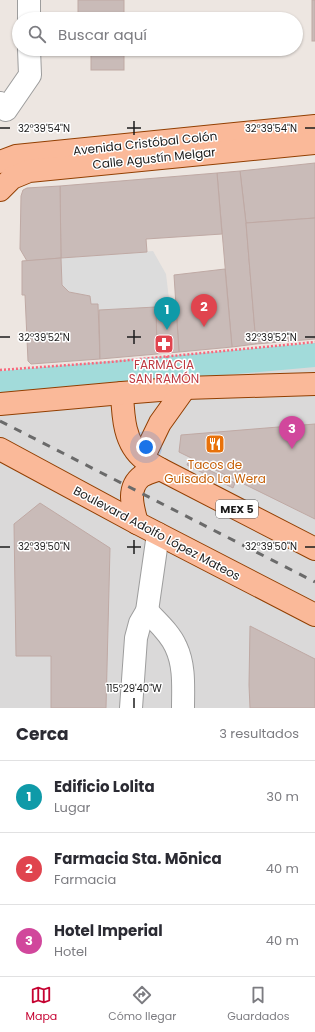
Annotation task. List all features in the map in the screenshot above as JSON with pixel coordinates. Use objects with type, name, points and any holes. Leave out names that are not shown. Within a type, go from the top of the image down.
[{"type":"main road","name":"Avenida Cristóbal Colón","points":[[0,162],[16,156],[315,126]]},
{"type":"main road","name":"Calle Agustín Melgar","points":[[0,190],[12,178],[29,171],[315,143]]},
{"type":"main road","points":[[0,404],[185,388],[315,384]]},
{"type":"main road","points":[[137,523],[131,503],[133,489],[151,464],[150,442],[160,423],[185,388]]},
{"type":"main road","name":"MEX 5","points":[[122,393],[122,416],[131,444],[151,464],[315,548]]},
{"type":"main road","name":"Boulevard Adolfo López Mateos","points":[[0,449],[137,523],[315,615]]},
{"type":"street","points":[[28,0],[29,12]]},
{"type":"street","points":[[0,103],[6,110],[30,75],[29,56]]},
{"type":"street","points":[[131,708],[136,638],[140,623],[147,611],[158,534]]},
{"type":"street","points":[[147,611],[165,630],[176,646],[180,657],[183,676],[183,708]]},
{"type":"path","points":[[0,370],[110,362],[315,342]]},
{"type":"shaded area","points":[[153,251],[166,274],[170,307],[99,310],[98,304],[91,304],[90,296],[69,292],[62,285],[61,258]]},
{"type":"shaded area","points":[[315,354],[315,708],[0,708],[0,383]]},
{"type":"building","points":[[78,0],[124,0],[124,12],[78,12]]},
{"type":"building","points":[[312,0],[315,0],[315,41],[312,41]]},
{"type":"building","points":[[91,56],[124,56],[124,70],[91,70]]},
{"type":"building","points":[[315,163],[315,218],[246,223],[240,171]]},
{"type":"building","points":[[240,171],[256,344],[232,347],[217,173]]},
{"type":"building","points":[[217,173],[222,234],[146,239],[147,252],[61,258],[60,186]]},
{"type":"building","points":[[60,186],[61,258],[27,261],[20,249],[21,196],[23,190],[27,188]]},
{"type":"building","points":[[315,218],[315,339],[256,344],[246,223]]},
{"type":"building","points":[[61,258],[62,285],[69,292],[90,296],[91,304],[98,304],[100,359],[31,364],[28,361],[25,295],[22,295],[22,261]]},
{"type":"building","points":[[225,269],[232,347],[179,352],[174,275]]},
{"type":"building","points":[[176,306],[179,352],[157,354],[156,307]]},
{"type":"building","points":[[156,307],[157,354],[100,359],[99,310]]},
{"type":"building","points":[[315,424],[315,519],[179,452],[181,435]]},
{"type":"building","points":[[189,460],[235,483],[233,488],[187,465]]},
{"type":"building","points":[[40,503],[110,548],[106,708],[51,708],[51,656],[16,656],[14,524]]},
{"type":"building","points":[[250,626],[315,659],[315,708],[250,708]]},
{"type":"waterway","points":[[0,383],[315,355]]},
{"type":"railway","points":[[0,421],[315,582]]},
{"type":"place","name":"Farmacia Sta. Mōnica","points":[[204,327]]},
{"type":"place","name":"Edificio Lolita","points":[[167,330]]},
{"type":"place","name":"FARMACIA SAN RAMÓN","points":[[164,344]]},
{"type":"place","name":"Tacos de Guisado La Wera","points":[[215,444]]},
{"type":"place","name":"Hotel Imperial","points":[[292,449]]}]
